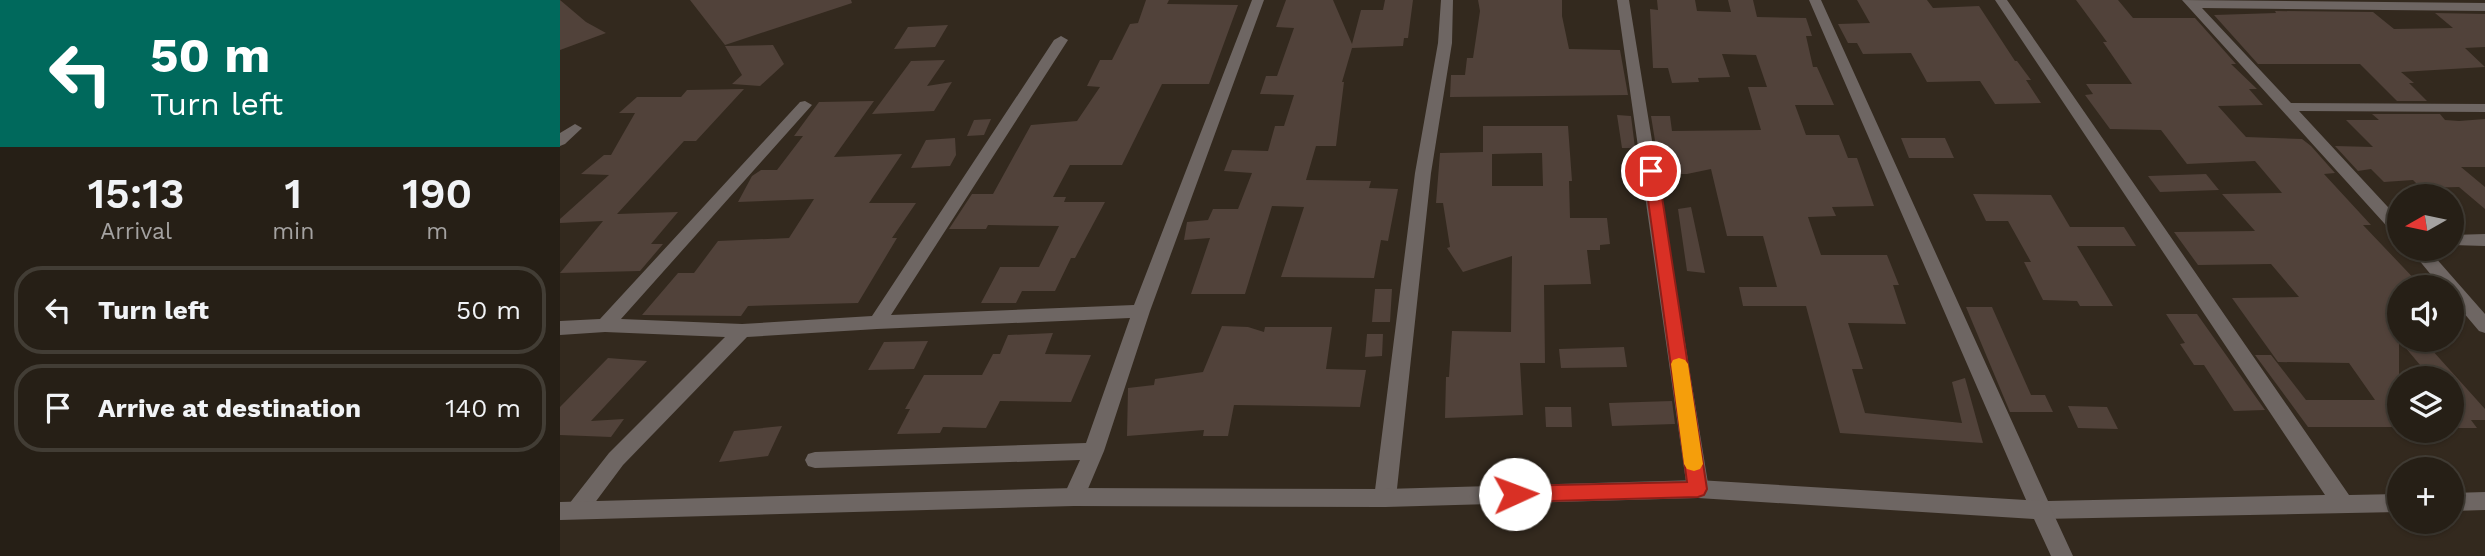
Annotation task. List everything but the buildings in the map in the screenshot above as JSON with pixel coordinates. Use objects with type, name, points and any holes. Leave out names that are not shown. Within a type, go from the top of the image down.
[{"type":"street","points":[[1074,498],[1094,451],[1141,311],[1258,0]]},
{"type":"street","points":[[1385,498],[1423,173],[1445,43],[1447,0]]},
{"type":"street","points":[[1623,0],[1698,489]]},
{"type":"street","points":[[1815,0],[2062,556]]},
{"type":"street","points":[[2001,0],[2343,504]]},
{"type":"street","points":[[2190,2],[2485,7]]},
{"type":"street","points":[[2190,2],[2387,216]]},
{"type":"street","points":[[877,322],[1061,40]]},
{"type":"street","points":[[606,325],[805,105]]},
{"type":"street","points":[[2286,107],[2485,108]]},
{"type":"street","points":[[560,141],[575,128]]},
{"type":"street","points":[[2464,240],[2485,240]]},
{"type":"street","points":[[2428,261],[2441,275]]},
{"type":"street","points":[[2464,302],[2485,326]]},
{"type":"street","points":[[560,328],[606,325],[742,331],[877,322],[1141,311]]},
{"type":"street","points":[[568,511],[742,331]]},
{"type":"street","points":[[816,460],[1094,451]]},
{"type":"street","points":[[568,511],[1074,498],[1385,498],[1698,489],[2041,510],[2387,503]]},
{"type":"street","points":[[2464,502],[2485,501]]},
{"type":"slow traffic","points":[[1679,364],[1694,464]]},
{"type":"route","points":[[1515,494],[1698,489],[1651,171]]}]
